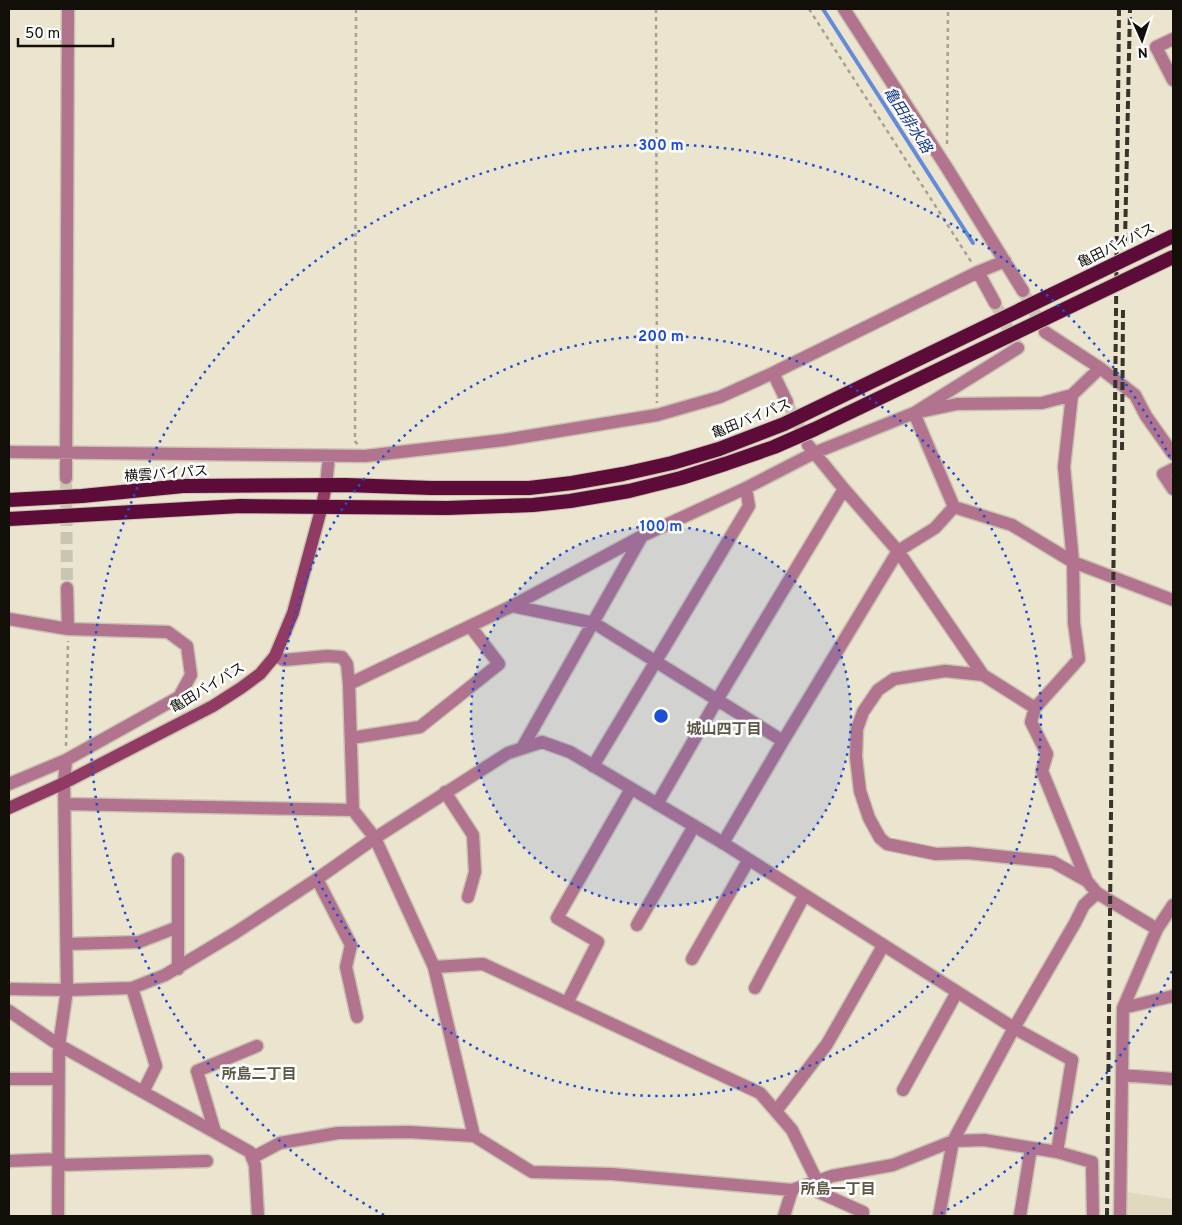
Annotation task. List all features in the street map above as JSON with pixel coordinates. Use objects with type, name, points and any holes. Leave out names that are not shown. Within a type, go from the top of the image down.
[{"type":"highway","name":"亀田バイパス","points":[[326,485],[529,488],[624,474],[672,463],[718,449],[784,424],[1173,236]]},
{"type":"highway","points":[[9,519],[82,516],[185,508],[322,506],[447,508],[533,505],[628,491],[681,478],[774,447],[1173,257]]},
{"type":"highway","name":"横雲バイパス","points":[[9,500],[82,496],[183,486],[326,485]]},
{"type":"main road","name":"亀田バイパス","points":[[9,808],[64,783],[213,706],[260,674],[275,656],[293,613],[326,485]]},
{"type":"street","points":[[66,478],[68,9]]},
{"type":"street","points":[[844,9],[947,168],[1023,291]]},
{"type":"street","points":[[1173,39],[1156,47],[1173,80]]},
{"type":"street","points":[[9,452],[365,456],[504,440],[657,415],[720,397],[773,374],[978,272],[1005,261]]},
{"type":"street","points":[[978,272],[994,304]]},
{"type":"street","points":[[1045,332],[1100,368],[1135,395],[1146,416],[1173,454]]},
{"type":"street","points":[[914,413],[1018,348]]},
{"type":"street","points":[[349,684],[512,606],[642,536],[746,488],[812,449],[914,413],[957,404],[1042,403],[1072,395],[1100,368]]},
{"type":"street","points":[[773,374],[787,402]]},
{"type":"street","points":[[1072,395],[1064,467],[1074,562],[1074,623],[1079,659],[1035,708],[1031,722],[1047,754],[1042,771],[1087,881],[1097,893],[1157,929]]},
{"type":"street","points":[[914,413],[954,506],[1012,525],[1074,562],[1173,600]]},
{"type":"street","points":[[812,449],[898,551],[982,675],[1035,708]]},
{"type":"street","points":[[326,485],[329,456]]},
{"type":"street","points":[[1173,469],[1163,474],[1173,489]]},
{"type":"street","points":[[593,766],[749,506],[746,488]]},
{"type":"street","points":[[657,804],[844,489]]},
{"type":"street","points":[[723,843],[898,551],[935,528],[954,506]]},
{"type":"street","points":[[522,748],[594,624],[642,536]]},
{"type":"street","points":[[67,588],[68,629]]},
{"type":"street","points":[[512,606],[594,624],[783,741]]},
{"type":"street","points":[[9,619],[68,629],[168,632],[187,646],[191,675],[180,697],[66,760],[9,784]]},
{"type":"street","points":[[351,738],[420,727],[499,664],[470,626]]},
{"type":"street","points":[[275,656],[284,660],[327,656],[342,657],[346,664],[349,684],[353,810],[375,838],[434,967],[474,1136]]},
{"type":"street","points":[[982,675],[945,671],[894,679],[878,690],[863,712],[857,729],[856,757],[860,791],[869,818],[880,838],[887,844],[936,854],[968,853],[1054,862],[1087,881]]},
{"type":"street","points":[[9,989],[132,988],[178,969],[317,880],[375,838],[508,752],[542,742],[570,752],[723,843],[748,861],[1014,1028],[1072,1060],[1057,1152]]},
{"type":"street","points":[[58,1216],[59,1045],[67,990],[64,783],[66,760]]},
{"type":"street","points":[[567,1003],[598,942],[557,918],[631,789]]},
{"type":"street","points":[[445,792],[473,835],[475,872],[468,897]]},
{"type":"street","points":[[65,804],[353,810]]},
{"type":"street","points":[[637,925],[694,826]]},
{"type":"street","points":[[178,859],[178,969]]},
{"type":"street","points":[[692,959],[748,861]]},
{"type":"street","points":[[317,880],[351,945],[346,967],[357,1017]]},
{"type":"street","points":[[939,1216],[953,1141],[1014,1028],[1076,924],[1084,906],[1097,893]]},
{"type":"street","points":[[756,988],[804,896]]},
{"type":"street","points":[[1120,1216],[1123,1008],[1157,929],[1173,905]]},
{"type":"street","points":[[67,944],[139,942],[178,927]]},
{"type":"street","points":[[776,1111],[827,1044],[883,946]]},
{"type":"street","points":[[434,967],[483,964],[760,1093],[792,1130],[811,1183],[863,1212],[862,1216]]},
{"type":"street","points":[[132,988],[156,1066],[143,1092]]},
{"type":"street","points":[[903,1090],[957,992]]},
{"type":"street","points":[[1123,1008],[1173,996]]},
{"type":"street","points":[[9,1012],[59,1045],[250,1152],[255,1165],[258,1216]]},
{"type":"street","points":[[216,1132],[197,1071],[257,1046]]},
{"type":"street","points":[[1122,1074],[1173,1079]]},
{"type":"street","points":[[9,1079],[59,1080]]},
{"type":"street","points":[[252,1158],[280,1143],[338,1133],[409,1132],[474,1136],[532,1172],[612,1174],[792,1190],[832,1176],[893,1165],[953,1141],[984,1140],[1057,1152],[1092,1162],[1093,1216]]},
{"type":"street","points":[[1020,1216],[1031,1148]]},
{"type":"street","points":[[9,1161],[208,1161]]},
{"type":"street","points":[[784,1216],[792,1190]]},
{"type":"path","points":[[356,9],[355,442],[365,456]]},
{"type":"path","points":[[656,9],[657,415]]},
{"type":"path","points":[[809,9],[978,272]]},
{"type":"path","points":[[947,168],[948,9]]},
{"type":"path","points":[[66,760],[68,629]]},
{"type":"shaded area","points":[[1127,1192],[1173,1199],[1173,1216],[1127,1216]]},
{"type":"waterway","name":"亀田排水路","points":[[823,9],[973,243]]},
{"type":"tunnel","points":[[1023,291],[1044,330]]},
{"type":"tunnel","points":[[995,303],[1018,348]]},
{"type":"tunnel","points":[[787,402],[807,443]]},
{"type":"tunnel","points":[[66,478],[67,588]]},
{"type":"railway","points":[[1107,1216],[1119,9]]},
{"type":"railway","points":[[1125,241],[1130,9]]},
{"type":"railway","points":[[1122,450],[1123,310]]},
{"type":"district","name":"城山四丁目","points":[[724,729]]},
{"type":"district","name":"所島二丁目","points":[[259,1074]]},
{"type":"district","name":"所島一丁目","points":[[838,1189]]}]
